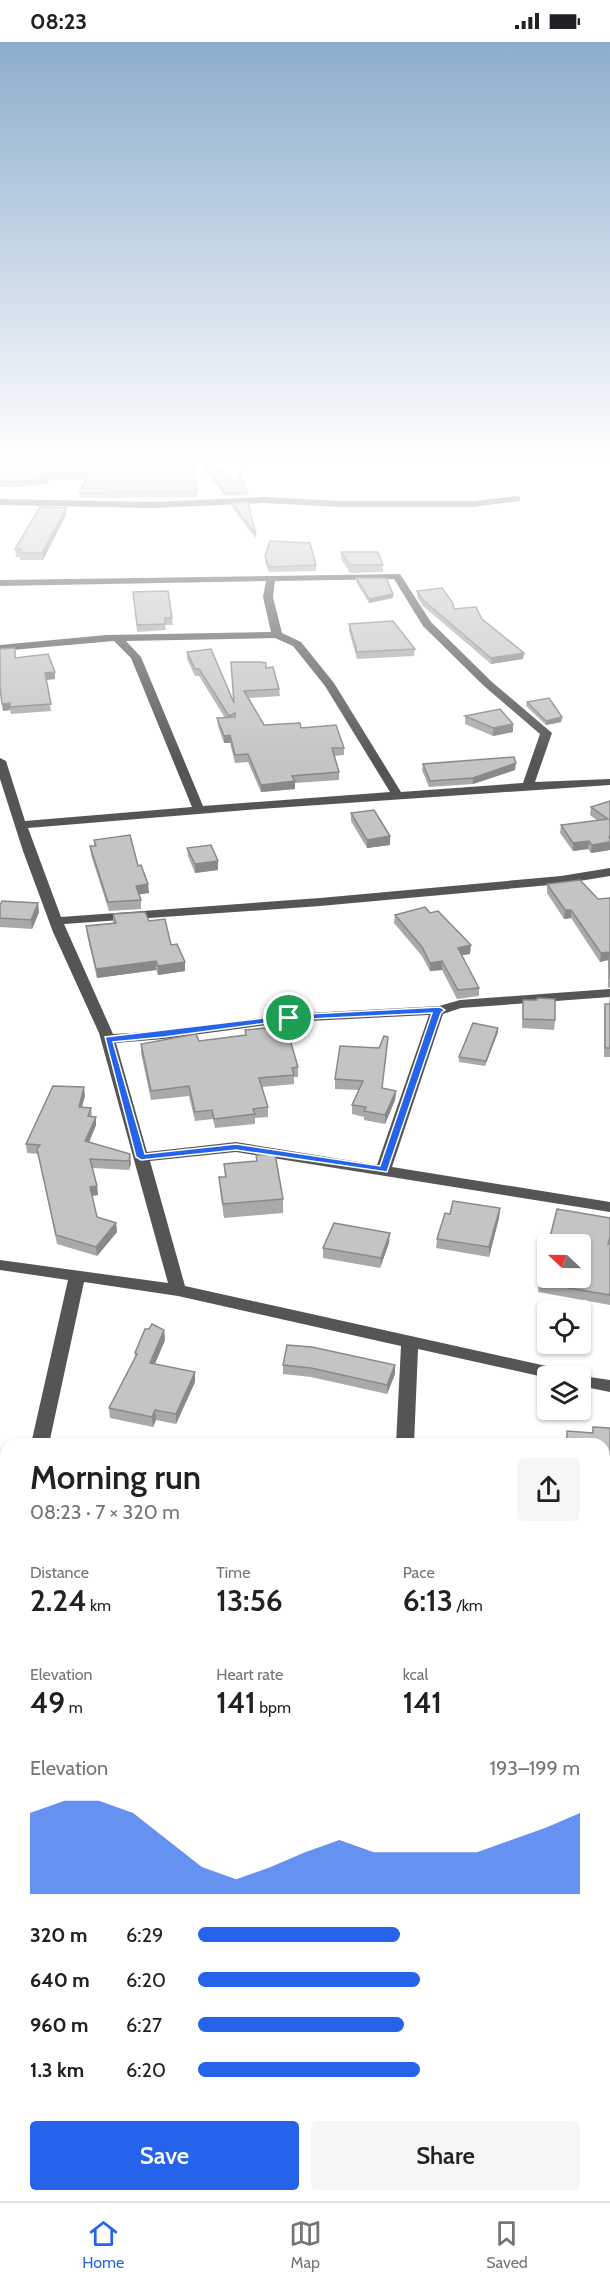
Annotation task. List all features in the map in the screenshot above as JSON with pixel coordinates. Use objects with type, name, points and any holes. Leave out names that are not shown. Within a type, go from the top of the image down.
[{"type":"street","points":[[0,583],[397,576],[427,624],[488,684],[546,733],[528,787]]},
{"type":"street","points":[[271,578],[268,597],[277,635]]},
{"type":"street","points":[[0,648],[117,638],[277,635],[297,644],[330,685],[398,796]]},
{"type":"street","points":[[117,638],[136,657],[199,810]]},
{"type":"street","points":[[0,761],[56,921],[108,1039],[178,1290]]},
{"type":"street","points":[[21,825],[199,810],[610,782]]},
{"type":"street","points":[[56,921],[549,881],[610,872]]},
{"type":"street","points":[[108,1039],[164,1035],[289,1018],[440,1010],[460,1005],[610,993]]},
{"type":"street","points":[[384,1170],[437,1011],[440,1010]]},
{"type":"street","points":[[141,1157],[236,1147],[610,1207]]},
{"type":"street","points":[[0,1265],[178,1290],[537,1370]]},
{"type":"street","points":[[41,1438],[77,1276]]},
{"type":"street","points":[[405,1438],[410,1341]]},
{"type":"street","points":[[591,1382],[610,1386]]},
{"type":"building","points":[[267,562],[315,562],[316,565],[269,567]]},
{"type":"building","points":[[348,562],[382,562],[383,565],[350,565]]},
{"type":"building","points":[[356,578],[386,578],[393,594],[369,599]]},
{"type":"building","points":[[442,588],[453,603],[454,609],[476,607],[482,619],[524,653],[491,658],[423,600],[417,591]]},
{"type":"building","points":[[168,591],[172,618],[165,618],[165,624],[137,625],[133,592]]},
{"type":"building","points":[[393,621],[415,649],[357,652],[349,624]]},
{"type":"building","points":[[15,648],[15,658],[48,654],[55,672],[45,673],[51,704],[10,707],[10,703],[2,704],[0,649]]},
{"type":"building","points":[[211,649],[234,703],[231,662],[260,662],[266,663],[266,668],[273,667],[279,689],[244,691],[264,725],[300,723],[301,728],[336,725],[344,748],[332,748],[339,772],[292,776],[295,781],[261,785],[248,754],[235,755],[230,735],[224,736],[217,718],[235,717],[235,713],[229,716],[199,669],[195,669],[187,652]]},
{"type":"building","points":[[549,698],[562,717],[546,721],[527,702]]},
{"type":"building","points":[[500,709],[513,724],[493,728],[465,716]]},
{"type":"building","points":[[514,757],[516,763],[473,778],[430,781],[423,764]]},
{"type":"building","points":[[610,801],[610,842],[592,845],[589,841],[573,843],[561,825],[608,819],[591,807]]},
{"type":"building","points":[[374,810],[390,836],[367,840],[351,813]]},
{"type":"building","points":[[130,835],[138,866],[141,865],[148,884],[136,886],[141,900],[108,902],[90,846],[96,846],[94,840]]},
{"type":"building","points":[[211,845],[218,861],[195,864],[187,848]]},
{"type":"building","points":[[580,880],[598,899],[610,898],[610,979],[609,952],[601,953],[571,910],[565,910],[547,884]]},
{"type":"building","points":[[2,901],[38,903],[31,920],[0,918]]},
{"type":"building","points":[[425,907],[430,913],[438,911],[471,945],[458,948],[479,988],[458,990],[442,961],[430,963],[422,947],[395,915]]},
{"type":"building","points":[[145,912],[149,921],[165,919],[171,945],[177,944],[185,962],[158,966],[156,961],[96,969],[86,926],[116,923],[113,914]]},
{"type":"building","points":[[537,998],[555,999],[555,1020],[523,1019],[523,1000],[537,1000]]},
{"type":"building","points":[[605,1004],[610,1004],[610,1048],[605,1048]]},
{"type":"building","points":[[473,1023],[498,1028],[486,1061],[459,1057]]},
{"type":"building","points":[[286,1026],[298,1067],[292,1068],[294,1075],[259,1078],[268,1107],[253,1109],[255,1114],[214,1119],[212,1110],[195,1112],[189,1086],[151,1091],[141,1044],[196,1034],[199,1041],[246,1035],[245,1030]]},
{"type":"building","points":[[384,1036],[388,1037],[382,1088],[396,1091],[385,1115],[364,1111],[366,1107],[352,1105],[363,1081],[335,1079],[340,1046],[379,1048]]},
{"type":"building","points":[[53,1086],[84,1087],[79,1107],[91,1108],[88,1116],[96,1117],[85,1141],[130,1154],[129,1161],[90,1159],[97,1186],[90,1187],[97,1217],[116,1223],[96,1247],[56,1235],[37,1149],[40,1145],[26,1144]]},
{"type":"building","points":[[275,1154],[283,1199],[223,1204],[219,1177],[226,1177],[224,1164],[257,1161],[256,1155]]},
{"type":"building","points":[[453,1201],[500,1208],[489,1247],[437,1239],[445,1213],[450,1214]]},
{"type":"building","points":[[557,1209],[610,1218],[608,1244],[610,1244],[610,1295],[569,1288],[591,1288],[591,1234],[551,1234]]},
{"type":"building","points":[[334,1223],[390,1233],[381,1258],[323,1248]]},
{"type":"building","points":[[152,1324],[164,1330],[150,1363],[195,1372],[176,1414],[155,1410],[152,1417],[109,1408],[137,1354],[135,1353],[145,1329],[149,1329]]},
{"type":"building","points":[[287,1345],[312,1347],[395,1365],[387,1385],[311,1368],[283,1365]]},
{"type":"building","points":[[593,1427],[610,1428],[610,1438],[567,1438],[567,1431],[593,1433]]},
{"type":"route","points":[[440,1010],[437,1011],[384,1170],[236,1147],[141,1157],[108,1039],[164,1035],[289,1018],[440,1010]]}]
